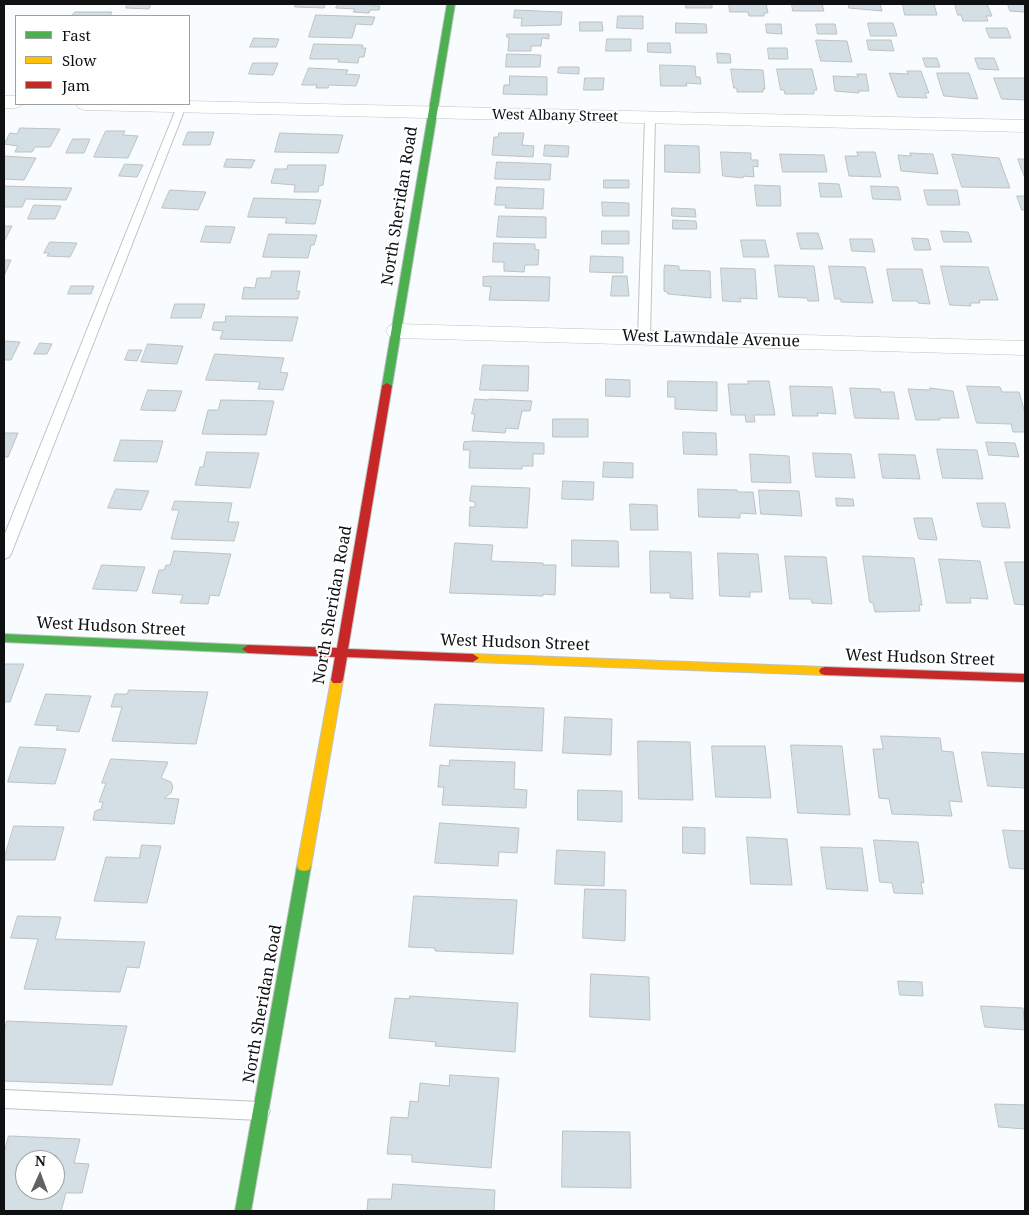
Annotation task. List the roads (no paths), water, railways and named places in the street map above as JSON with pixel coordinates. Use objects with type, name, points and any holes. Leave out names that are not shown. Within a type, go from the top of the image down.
[{"type":"main road","name":"North Sheridan Road","points":[[243,1211],[342,653],[397,330],[431,113],[451,4]]},
{"type":"main road","name":"West Hudson Street","points":[[4,638],[342,653],[1025,678]]},
{"type":"street","name":"West Albany Street","points":[[134,105],[1025,126]]},
{"type":"street","name":"West Lawndale Avenue","points":[[397,330],[1025,348]]},
{"type":"lane","points":[[4,554],[182,106]]},
{"type":"lane","points":[[644,337],[650,118]]},
{"type":"lane","points":[[4,1099],[260,1111]]}]
